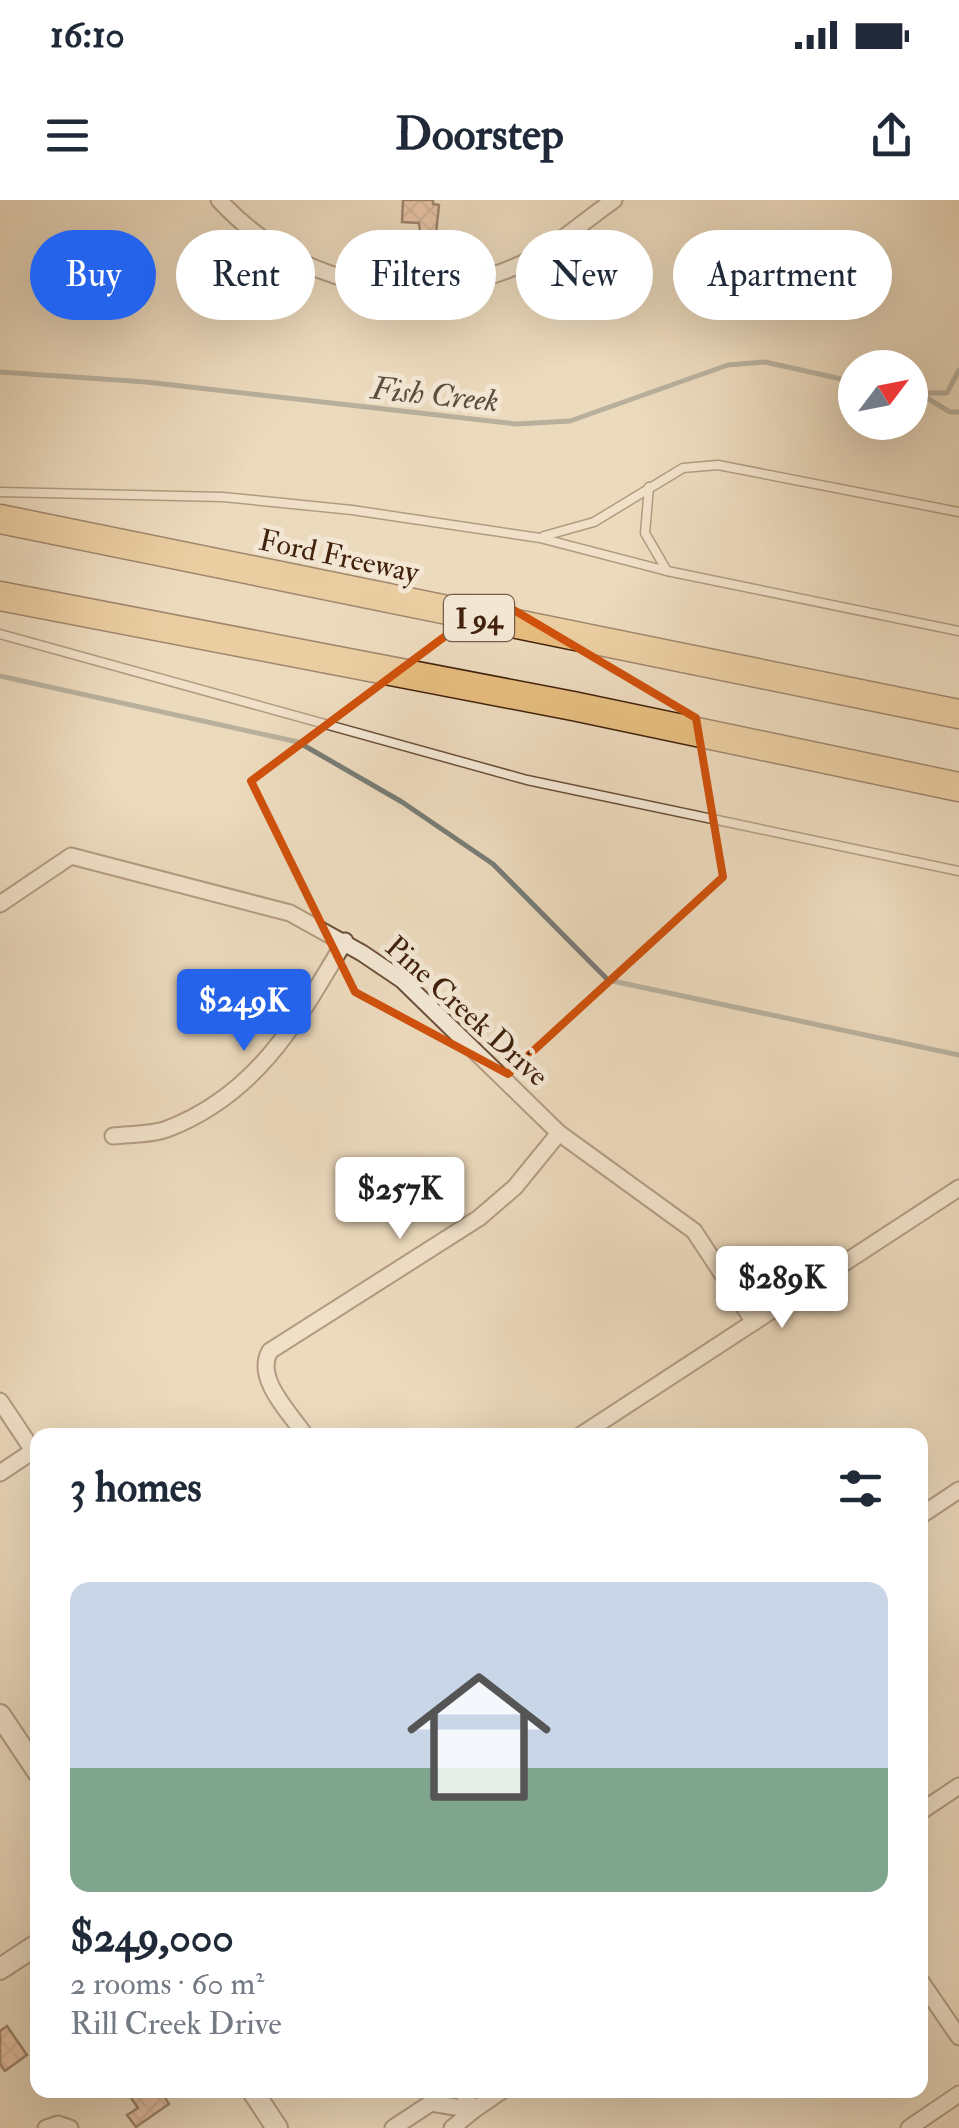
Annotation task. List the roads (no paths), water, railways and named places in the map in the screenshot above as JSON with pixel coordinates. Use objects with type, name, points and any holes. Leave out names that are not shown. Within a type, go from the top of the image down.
[{"type":"highway","name":"Ford Freeway","points":[[0,519],[959,714]]},
{"type":"highway","name":"I 94","points":[[0,596],[573,706],[959,787]]},
{"type":"street","points":[[219,200],[281,254],[363,287],[420,288],[478,280],[522,264],[614,200]]},
{"type":"street","name":"Pine Creek Drive","points":[[0,904],[71,856],[290,914],[345,942],[402,980],[558,1132],[694,1232],[754,1322]]},
{"type":"street","points":[[113,1136],[165,1130],[223,1099],[258,1073],[289,1036],[345,942]]},
{"type":"street","points":[[300,1428],[266,1377],[264,1361],[270,1351],[492,1207],[558,1132]]},
{"type":"street","points":[[592,1428],[959,1188]]},
{"type":"street","points":[[0,1402],[30,1447]]},
{"type":"street","points":[[0,1473],[30,1458]]},
{"type":"street","points":[[928,1511],[959,1490]]},
{"type":"street","points":[[0,1716],[30,1760]]},
{"type":"street","points":[[928,1807],[959,1786]]},
{"type":"street","points":[[0,1969],[30,1949]]},
{"type":"street","points":[[928,1992],[959,2037]]},
{"type":"street","points":[[909,2128],[959,2094]]},
{"type":"street","points":[[257,2098],[277,2128]]},
{"type":"street","points":[[466,2098],[474,2110]]},
{"type":"street","points":[[452,2128],[491,2098]]},
{"type":"street","points":[[393,2128],[431,2104],[442,2102],[474,2110]]},
{"type":"street","points":[[46,2128],[67,2126]]},
{"type":"lane","points":[[540,538],[594,522],[683,468],[718,466],[959,512]]},
{"type":"lane","points":[[650,487],[645,533],[668,571]]},
{"type":"lane","points":[[0,492],[223,497],[352,510],[540,538],[668,571],[959,631]]},
{"type":"lane","points":[[0,634],[527,780],[959,871]]},
{"type":"waterway","name":"Fish Creek","points":[[0,372],[146,382],[516,424],[570,421],[728,365],[765,362],[838,378]]},
{"type":"waterway","name":"Fish Creek","points":[[928,393],[947,393],[959,370]]},
{"type":"waterway","points":[[928,399],[950,412],[959,412]]},
{"type":"waterway","points":[[0,676],[298,742],[402,802],[493,864],[608,980],[959,1055]]}]
